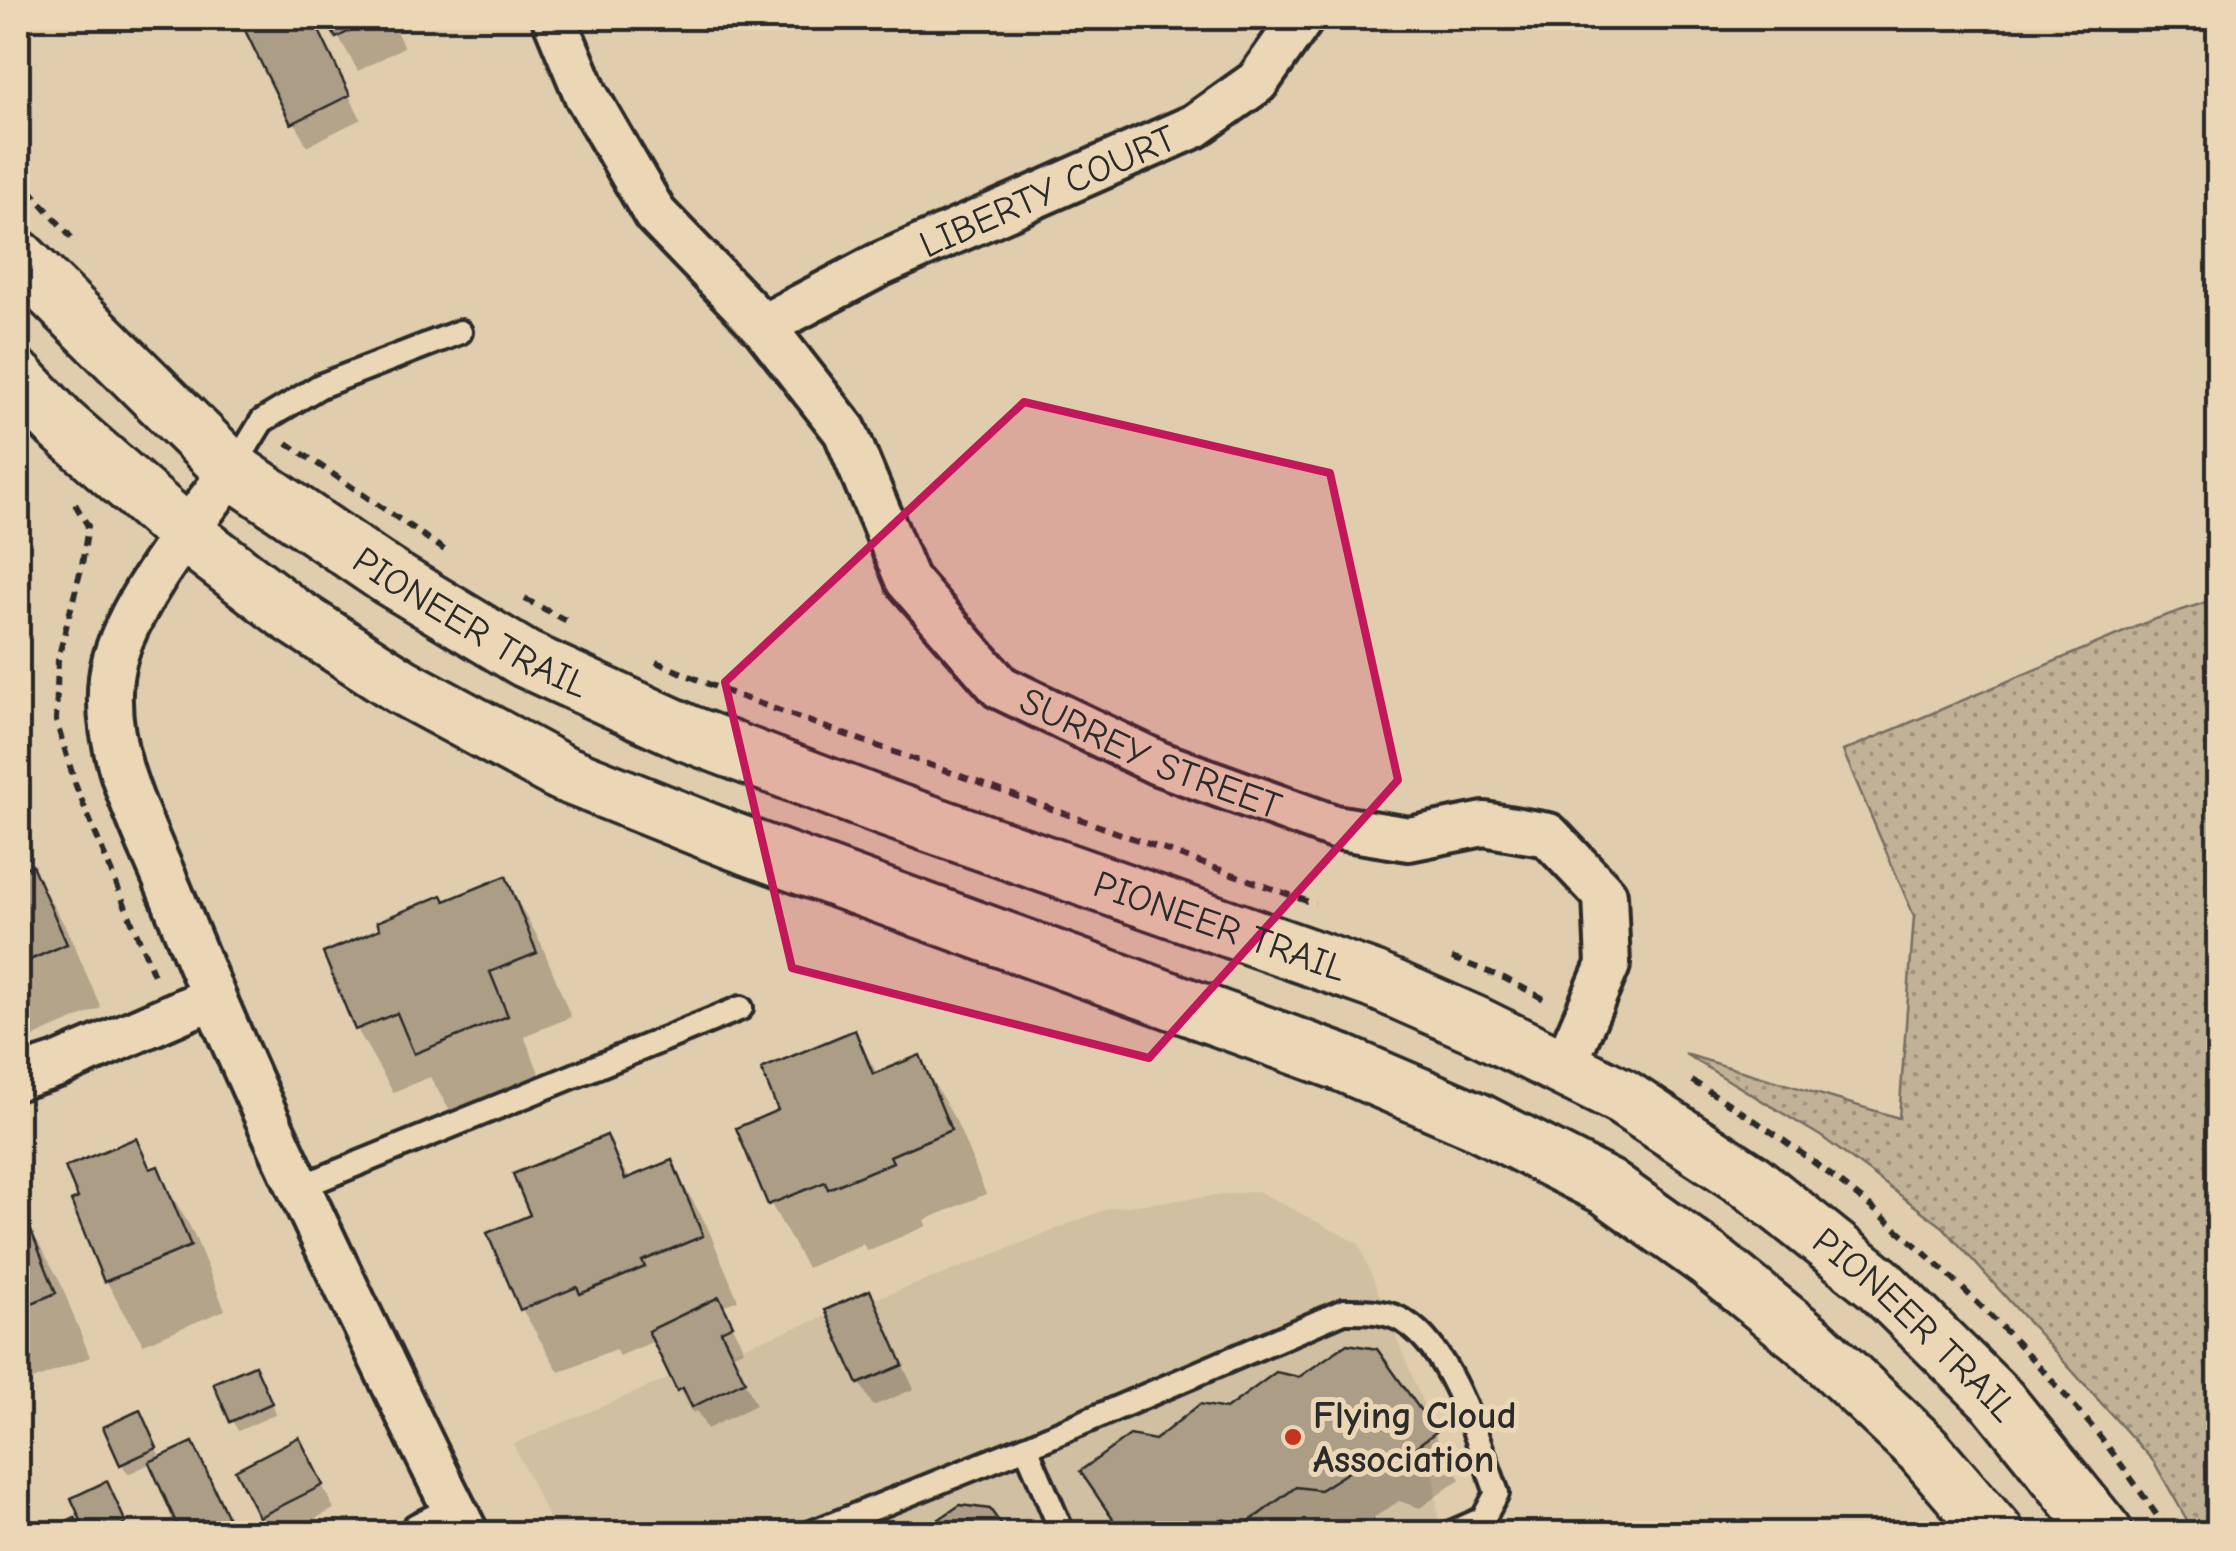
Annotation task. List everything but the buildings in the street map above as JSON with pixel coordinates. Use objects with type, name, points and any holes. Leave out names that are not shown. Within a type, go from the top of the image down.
[{"type":"main road","name":"PIONEER TRAIL","points":[[18,258],[232,470],[388,577],[525,658],[687,732],[888,810],[1374,980],[1622,1097],[1750,1181],[1880,1284],[1998,1401],[2106,1534]]},
{"type":"main road","points":[[18,378],[60,424],[186,534],[289,613],[401,686],[562,773],[730,840],[1342,1063],[1476,1120],[1607,1187],[1708,1260],[1810,1342],[1922,1449],[1996,1534]]},
{"type":"street","name":"SURREY STREET","points":[[554,18],[586,95],[655,214],[762,326],[844,430],[907,580],[1000,687],[1158,763],[1334,827],[1409,839],[1484,824],[1548,835],[1604,895],[1608,965],[1564,1067]]},
{"type":"street","name":"LIBERTY COURT","points":[[762,326],[879,265],[1195,126],[1256,82],[1302,18]]},
{"type":"street","points":[[232,470],[126,629],[111,674],[109,721],[123,774],[212,998],[449,1528]]},
{"type":"street","points":[[18,1078],[58,1065],[212,998]]},
{"type":"lane","points":[[232,470],[262,421],[275,413],[320,386],[460,332]]},
{"type":"lane","points":[[298,1188],[741,1008]]},
{"type":"lane","points":[[808,1534],[1026,1447],[1344,1311],[1372,1310],[1402,1320],[1426,1339],[1461,1398],[1497,1493],[1483,1519],[1449,1534]]},
{"type":"lane","points":[[1026,1447],[1063,1534]]},
{"type":"highlighted area","points":[[1024,402],[1330,473],[1398,780],[1149,1058],[792,968],[725,682]]},
{"type":"shaded area","points":[[2218,598],[2218,1533],[2195,1534],[2154,1462],[1943,1227],[1822,1137],[1685,1054],[1899,1118],[1914,916],[1843,751],[2150,621]]},
{"type":"shaded area","points":[[1258,1191],[1359,1244],[1426,1411],[1440,1533],[556,1533],[513,1444],[750,1344],[947,1273],[1109,1208]]},
{"type":"place","name":"Flying Cloud Association","points":[[1293,1437]]}]
